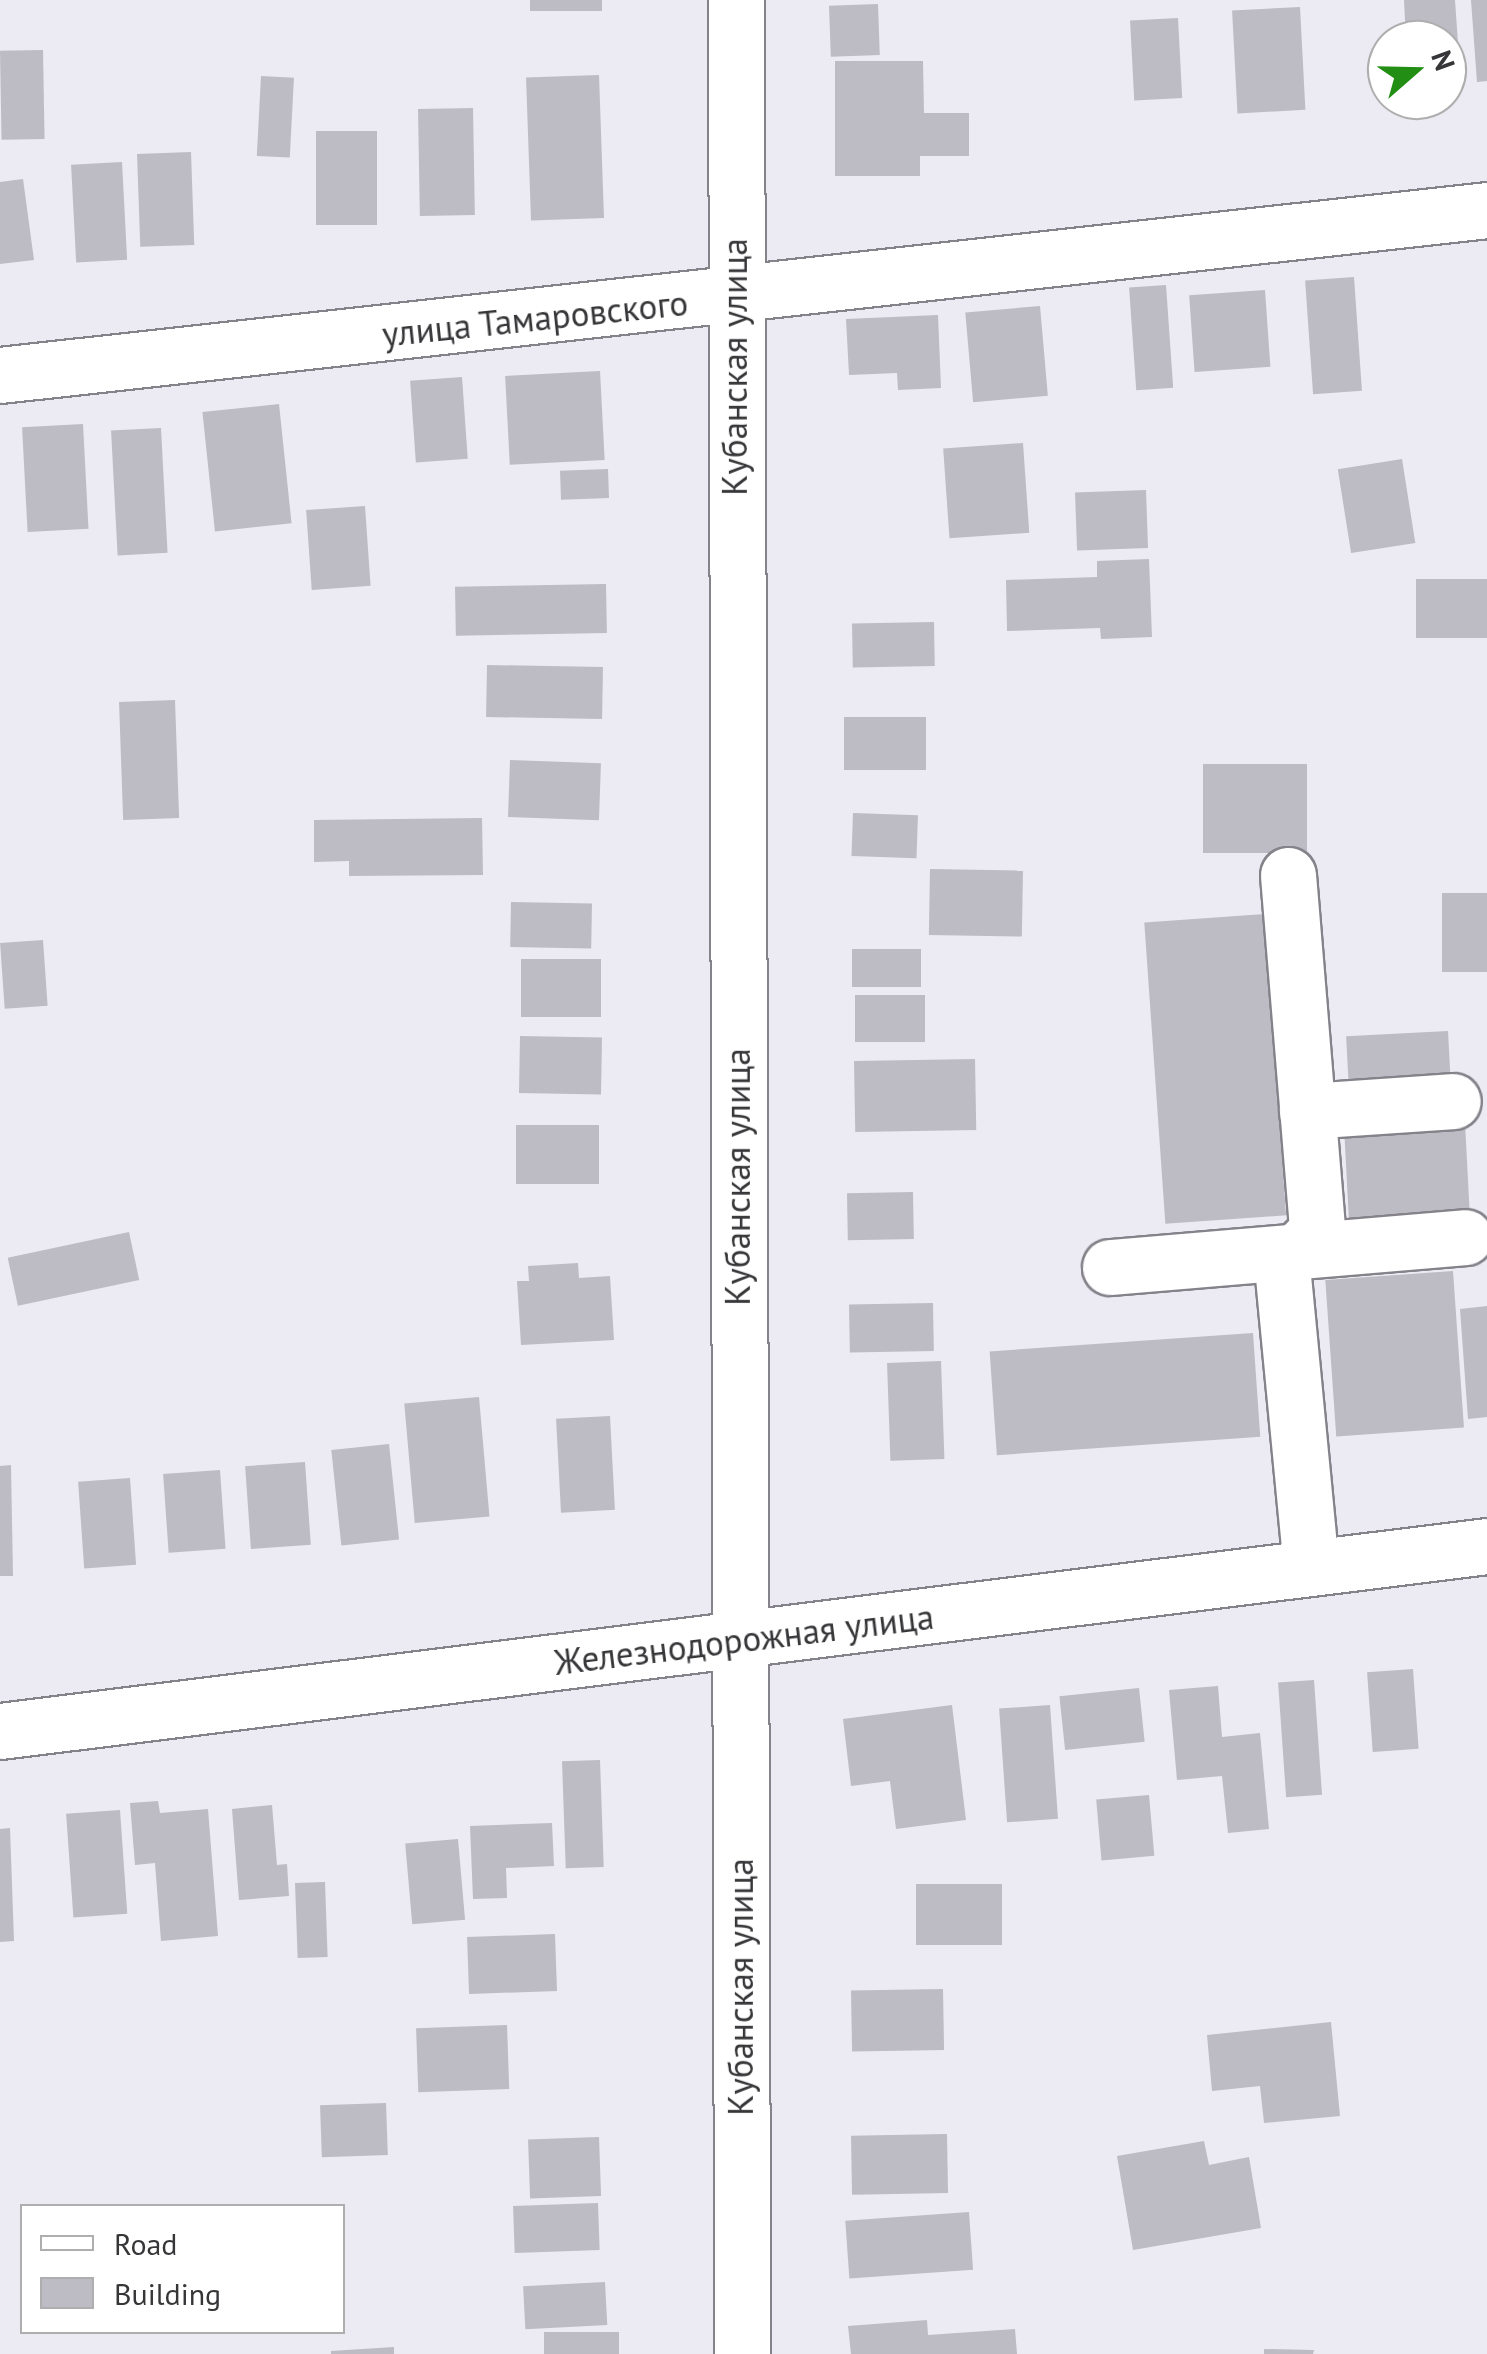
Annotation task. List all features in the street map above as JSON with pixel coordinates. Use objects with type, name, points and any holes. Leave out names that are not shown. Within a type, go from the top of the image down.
[{"type":"street","name":"Кубанская улица","points":[[736,0],[733,296],[742,2354]]},
{"type":"street","name":"улица Тамаровского","points":[[0,376],[1487,210]]},
{"type":"street","points":[[1288,875],[1316,1231],[1282,1266],[1311,1568]]},
{"type":"street","points":[[1307,1111],[1453,1101]]},
{"type":"street","points":[[1110,1266],[1465,1238]]},
{"type":"street","name":"Железнодорожная улица","points":[[0,1731],[1487,1546]]},
{"type":"building","points":[[530,0],[602,0],[602,11],[530,11]]},
{"type":"building","points":[[1404,0],[1455,0],[1456,20],[1405,20]]},
{"type":"building","points":[[1471,0],[1487,0],[1487,81],[1477,82]]},
{"type":"building","points":[[878,4],[880,55],[831,57],[829,6]]},
{"type":"building","points":[[1300,7],[1305,110],[1237,113],[1232,11]]},
{"type":"building","points":[[1178,18],[1182,98],[1134,100],[1130,21]]},
{"type":"building","points":[[43,50],[45,139],[2,140],[0,51]]},
{"type":"building","points":[[835,61],[923,61],[924,113],[969,113],[969,156],[920,156],[920,176],[835,176]]},
{"type":"building","points":[[599,75],[604,218],[531,220],[526,78]]},
{"type":"building","points":[[261,76],[294,78],[290,158],[257,156]]},
{"type":"building","points":[[473,108],[475,215],[420,216],[418,109]]},
{"type":"building","points":[[316,131],[377,131],[377,225],[316,225]]},
{"type":"building","points":[[191,152],[194,245],[140,247],[137,154]]},
{"type":"building","points":[[122,162],[127,260],[76,263],[71,165]]},
{"type":"building","points":[[23,179],[34,260],[0,264],[0,182]]},
{"type":"building","points":[[1354,277],[1362,391],[1313,394],[1305,280]]},
{"type":"building","points":[[1166,285],[1173,388],[1136,390],[1129,288]]},
{"type":"building","points":[[1265,290],[1270,367],[1195,372],[1189,295]]},
{"type":"building","points":[[1040,306],[1048,396],[973,402],[965,313]]},
{"type":"building","points":[[938,315],[941,388],[898,390],[897,373],[849,375],[846,319]]},
{"type":"building","points":[[600,371],[605,460],[510,465],[505,376]]},
{"type":"building","points":[[462,377],[468,459],[416,462],[410,381]]},
{"type":"building","points":[[279,404],[292,523],[215,531],[202,412]]},
{"type":"building","points":[[83,424],[88,529],[28,532],[22,427]]},
{"type":"building","points":[[161,428],[168,553],[118,555],[111,431]]},
{"type":"building","points":[[1023,443],[1029,533],[949,538],[943,449]]},
{"type":"building","points":[[1402,459],[1415,543],[1351,553],[1338,469]]},
{"type":"building","points":[[608,469],[609,498],[561,500],[560,471]]},
{"type":"building","points":[[1146,490],[1148,548],[1077,550],[1075,492]]},
{"type":"building","points":[[365,506],[371,586],[312,590],[306,510]]},
{"type":"building","points":[[1149,559],[1152,637],[1101,639],[1100,628],[1007,631],[1006,580],[1097,577],[1097,561]]},
{"type":"building","points":[[1416,579],[1487,579],[1487,638],[1416,638]]},
{"type":"building","points":[[606,584],[607,633],[456,636],[455,587]]},
{"type":"building","points":[[934,622],[935,666],[853,667],[852,623]]},
{"type":"building","points":[[487,665],[603,667],[602,719],[486,717]]},
{"type":"building","points":[[175,700],[179,818],[123,820],[119,702]]},
{"type":"building","points":[[844,717],[926,717],[926,770],[844,770]]},
{"type":"building","points":[[510,760],[601,763],[599,820],[508,817]]},
{"type":"building","points":[[1203,764],[1307,764],[1307,853],[1203,853]]},
{"type":"building","points":[[853,813],[918,815],[916,858],[851,856]]},
{"type":"building","points":[[482,818],[483,875],[349,876],[349,861],[314,862],[314,820]]},
{"type":"building","points":[[930,869],[1023,871],[1022,937],[929,935]]},
{"type":"building","points":[[1442,893],[1487,893],[1487,972],[1442,972]]},
{"type":"building","points":[[511,902],[592,903],[591,948],[510,947]]},
{"type":"building","points":[[1265,914],[1286,1215],[1165,1224],[1144,922]]},
{"type":"building","points":[[43,940],[48,1006],[5,1009],[0,943]]},
{"type":"building","points":[[852,949],[921,949],[921,987],[852,987]]},
{"type":"building","points":[[521,959],[601,959],[601,1017],[521,1017]]},
{"type":"building","points":[[855,995],[925,995],[925,1042],[855,1042]]},
{"type":"building","points":[[1448,1031],[1451,1086],[1349,1091],[1346,1036]]},
{"type":"building","points":[[520,1036],[602,1037],[601,1094],[519,1093]]},
{"type":"building","points":[[975,1059],[976,1130],[855,1132],[854,1061]]},
{"type":"building","points":[[1465,1123],[1470,1214],[1349,1220],[1344,1129]]},
{"type":"building","points":[[516,1125],[599,1125],[599,1184],[516,1184]]},
{"type":"building","points":[[913,1192],[914,1239],[848,1240],[847,1193]]},
{"type":"building","points":[[129,1232],[139,1280],[18,1306],[8,1258]]},
{"type":"building","points":[[578,1263],[579,1278],[610,1276],[614,1340],[521,1345],[517,1281],[529,1281],[528,1266]]},
{"type":"building","points":[[1453,1271],[1464,1428],[1336,1437],[1325,1280]]},
{"type":"building","points":[[933,1303],[934,1351],[850,1352],[849,1304]]},
{"type":"building","points":[[1487,1306],[1487,1417],[1468,1419],[1460,1309]]},
{"type":"building","points":[[1253,1333],[1260,1437],[997,1455],[990,1351]]},
{"type":"building","points":[[941,1361],[944,1459],[890,1461],[887,1363]]},
{"type":"building","points":[[479,1397],[489,1517],[415,1523],[404,1404]]},
{"type":"building","points":[[610,1416],[615,1510],[561,1513],[556,1419]]},
{"type":"building","points":[[389,1444],[399,1539],[341,1546],[331,1450]]},
{"type":"building","points":[[305,1462],[311,1545],[251,1549],[245,1466]]},
{"type":"building","points":[[11,1465],[13,1576],[0,1576],[0,1466]]},
{"type":"building","points":[[220,1470],[226,1549],[169,1553],[163,1474]]},
{"type":"building","points":[[130,1478],[136,1565],[84,1568],[78,1482]]},
{"type":"building","points":[[1413,1669],[1419,1749],[1373,1752],[1367,1672]]},
{"type":"building","points":[[1314,1680],[1322,1795],[1286,1797],[1278,1683]]},
{"type":"building","points":[[1218,1686],[1222,1737],[1260,1733],[1269,1829],[1228,1833],[1222,1776],[1177,1780],[1169,1690]]},
{"type":"building","points":[[1139,1688],[1145,1742],[1065,1750],[1059,1696]]},
{"type":"building","points":[[952,1705],[966,1820],[896,1829],[890,1781],[851,1786],[843,1719]]},
{"type":"building","points":[[1050,1705],[1058,1819],[1007,1822],[999,1709]]},
{"type":"building","points":[[600,1760],[604,1867],[566,1868],[562,1761]]},
{"type":"building","points":[[1149,1795],[1154,1856],[1102,1860],[1096,1800]]},
{"type":"building","points":[[158,1801],[160,1813],[208,1809],[218,1936],[161,1941],[155,1863],[135,1865],[130,1803]]},
{"type":"building","points":[[272,1805],[277,1865],[287,1864],[289,1896],[239,1900],[232,1809]]},
{"type":"building","points":[[120,1810],[127,1914],[73,1918],[66,1814]]},
{"type":"building","points":[[552,1823],[554,1866],[506,1868],[507,1898],[473,1899],[470,1826]]},
{"type":"building","points":[[10,1828],[14,1941],[0,1942],[0,1829]]},
{"type":"building","points":[[458,1839],[465,1920],[412,1924],[405,1844]]},
{"type":"building","points":[[325,1882],[328,1957],[298,1958],[295,1883]]},
{"type":"building","points":[[916,1884],[1002,1884],[1002,1945],[916,1945]]},
{"type":"building","points":[[555,1934],[557,1991],[469,1994],[467,1937]]},
{"type":"building","points":[[943,1989],[944,2050],[852,2052],[851,1991]]},
{"type":"building","points":[[1331,2022],[1340,2116],[1264,2123],[1260,2086],[1212,2091],[1207,2035]]},
{"type":"building","points":[[507,2025],[509,2089],[418,2092],[416,2028]]},
{"type":"building","points":[[386,2103],[388,2155],[322,2157],[320,2105]]},
{"type":"building","points":[[947,2134],[948,2193],[852,2195],[851,2136]]},
{"type":"building","points":[[599,2137],[601,2196],[530,2198],[528,2139]]},
{"type":"building","points":[[1204,2141],[1209,2165],[1249,2157],[1261,2228],[1133,2250],[1117,2156]]},
{"type":"building","points":[[598,2203],[600,2250],[515,2253],[513,2206]]},
{"type":"building","points":[[969,2212],[973,2270],[849,2279],[845,2221]]},
{"type":"building","points":[[605,2282],[607,2325],[525,2329],[523,2286]]},
{"type":"building","points":[[927,2320],[928,2335],[1015,2329],[1017,2354],[851,2354],[848,2326]]},
{"type":"building","points":[[544,2332],[619,2332],[619,2354],[544,2354]]},
{"type":"building","points":[[394,2347],[394,2354],[331,2354],[331,2351]]},
{"type":"building","points":[[1264,2349],[1314,2350],[1313,2354],[1264,2354]]}]
